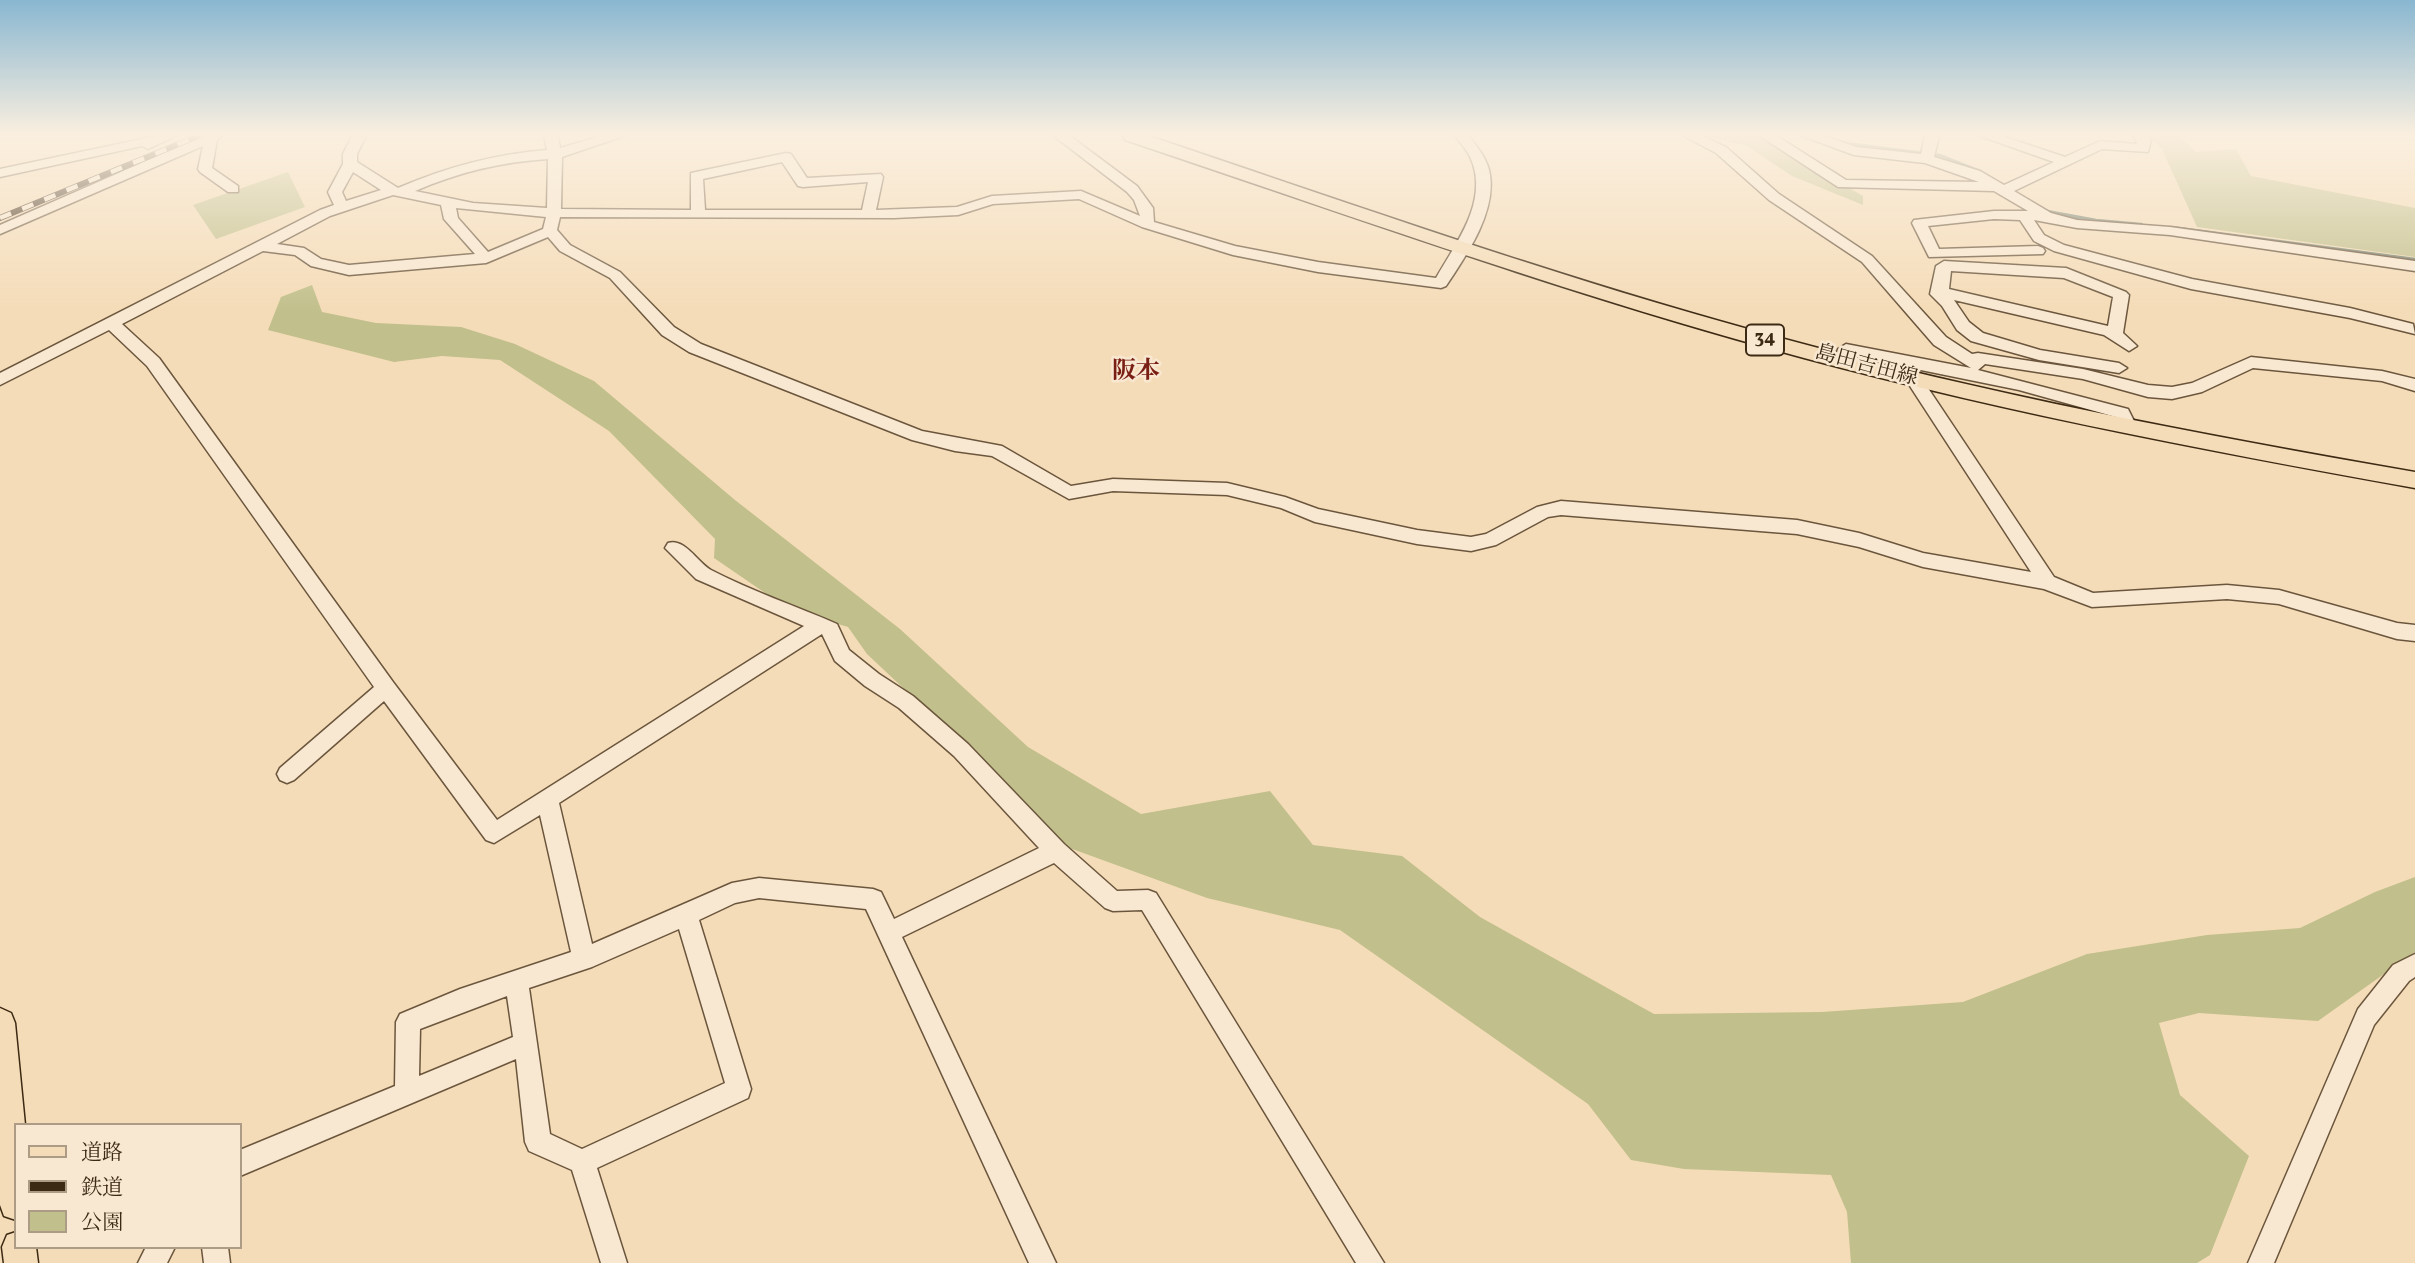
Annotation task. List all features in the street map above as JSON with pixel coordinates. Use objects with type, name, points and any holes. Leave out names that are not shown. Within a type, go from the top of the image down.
[{"type":"main road","name":"島田吉田線","points":[[1308,195],[1683,318],[1914,380],[1977,377],[2129,426],[2278,457],[2415,480]]},
{"type":"main road","points":[[0,1023],[14,1181]]},
{"type":"street","points":[[0,230],[80,195]]},
{"type":"street","points":[[336,195],[342,207]]},
{"type":"street","points":[[0,380],[342,207],[383,195]]},
{"type":"street","points":[[414,195],[552,222],[698,214],[958,211],[992,200],[1081,195],[1147,224],[1245,253],[1318,267],[1441,283],[1483,203],[1483,195]]},
{"type":"street","points":[[554,195],[552,222],[576,255],[615,275],[668,331],[695,348],[918,436],[955,445],[996,450],[1069,492],[1113,485],[1227,489],[1285,503],[1315,515],[1417,537],[1471,544],[1490,540],[1543,512],[1561,508],[1797,527],[1859,540],[1923,560],[2047,582],[2092,600],[2227,592],[2279,597],[2386,628],[2415,633]]},
{"type":"street","points":[[697,195],[698,214]]},
{"type":"street","points":[[868,214],[872,195]]},
{"type":"street","points":[[1137,195],[1147,209],[1147,224]]},
{"type":"street","points":[[1772,195],[1867,260],[1940,341],[1977,377]]},
{"type":"street","points":[[2012,195],[2046,216]]},
{"type":"street","points":[[448,203],[451,219],[486,258]]},
{"type":"street","points":[[1977,377],[1953,332],[1939,295],[1934,254],[1919,223],[1994,215],[2046,216],[2077,224],[2170,231],[2413,266]]},
{"type":"street","points":[[2025,217],[2039,238],[2059,248],[2191,284],[2350,313],[2413,329]]},
{"type":"street","points":[[262,246],[299,251],[316,263],[349,270],[486,258],[552,222]]},
{"type":"street","points":[[1934,254],[2038,251]]},
{"type":"street","points":[[1939,295],[1944,266],[2066,272],[2121,295],[2115,333]]},
{"type":"street","points":[[1939,295],[1948,294],[2115,333],[2129,346]]},
{"type":"street","points":[[1939,295],[1948,303],[1963,326],[1977,337],[2039,355],[2119,368]]},
{"type":"street","points":[[111,323],[153,362],[386,688],[494,833],[821,625]]},
{"type":"street","points":[[1843,361],[1846,349],[1977,377],[2083,374],[2148,391],[2172,393],[2196,388],[2251,362],[2382,376],[2415,385]]},
{"type":"street","points":[[1914,380],[2047,582]]},
{"type":"street","points":[[674,548],[703,574],[830,629],[842,655],[872,680],[906,702],[961,750],[1056,851],[1113,901],[1148,900],[1371,1263]]},
{"type":"street","points":[[287,774],[386,688]]},
{"type":"street","points":[[547,798],[584,959]]},
{"type":"street","points":[[889,932],[1056,851]]},
{"type":"street","points":[[407,1093],[408,1021],[460,999],[584,959],[732,892],[759,888],[873,900],[1043,1263]]},
{"type":"street","points":[[582,1162],[740,1089],[686,915]]},
{"type":"street","points":[[2261,1263],[2366,1017],[2401,973],[2415,965]]},
{"type":"street","points":[[516,981],[527,1043],[538,1142],[582,1162],[614,1263]]},
{"type":"street","points":[[242,1162],[527,1043]]},
{"type":"green space","points":[[222,195],[299,195],[305,207],[216,239],[193,205]]},
{"type":"green space","points":[[1838,195],[1861,195],[1863,205]]},
{"type":"green space","points":[[2183,195],[2348,195],[2415,208],[2415,257],[2197,227]]},
{"type":"green space","points":[[312,285],[322,312],[376,323],[461,327],[515,344],[594,381],[735,500],[900,629],[1028,747],[1141,814],[1270,791],[1313,845],[1402,856],[1480,917],[1654,1014],[1822,1012],[1963,1002],[2087,954],[2207,935],[2300,928],[2375,892],[2415,877],[2415,952],[2318,1021],[2199,1013],[2159,1023],[2180,1095],[2249,1156],[2210,1255],[2197,1263],[1851,1263],[1847,1212],[1831,1175],[1684,1169],[1631,1160],[1588,1104],[1340,930],[1207,898],[1064,846],[1003,782],[867,654],[848,627],[790,610],[714,558],[715,539],[609,431],[500,360],[442,356],[394,362],[268,330],[281,297]]},
{"type":"waterway","points":[[2047,212],[2096,221],[2141,225]]},
{"type":"waterway","points":[[2172,228],[2415,260]]},
{"type":"railway","points":[[0,218],[56,195]]},
{"type":"district","name":"阪本","points":[[1136,374]]}]
